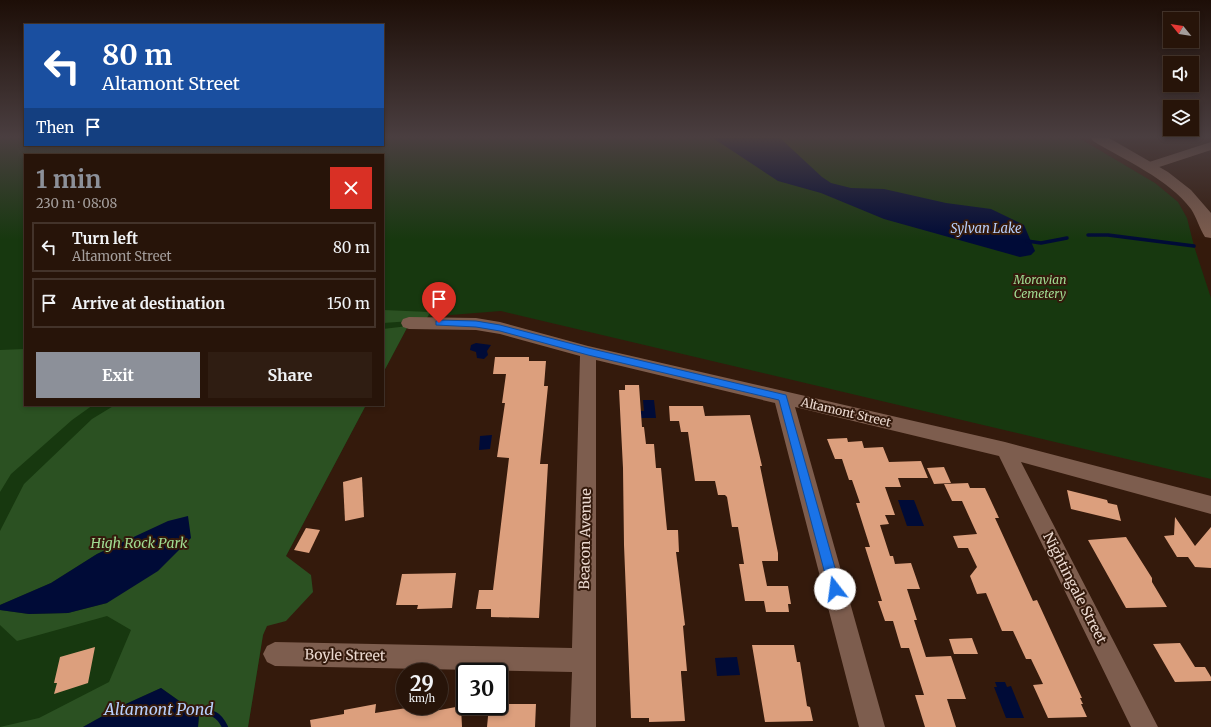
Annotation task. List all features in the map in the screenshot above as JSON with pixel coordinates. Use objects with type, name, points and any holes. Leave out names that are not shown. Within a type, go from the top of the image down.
[{"type":"main road","points":[[1154,172],[1178,188],[1196,204],[1206,220],[1211,233]]},
{"type":"street","name":"Altamont Street","points":[[409,323],[476,324],[500,328],[588,352],[1005,450],[1211,505]]},
{"type":"street","name":"Beacon Avenue","points":[[583,727],[588,352]]},
{"type":"street","points":[[783,398],[872,727]]},
{"type":"street","name":"Nightingale Street","points":[[1005,450],[1146,727]]},
{"type":"street","name":"Boyle Street","points":[[276,654],[583,660]]},
{"type":"green space","name":"Moravian Cemetery","points":[[0,172],[24,172],[24,406],[365,406],[286,556],[263,635],[248,727],[0,727]]},
{"type":"green space","name":"Moravian Cemetery","points":[[384,172],[1136,172],[1155,183],[1178,202],[1187,218],[1194,246],[1211,298],[1211,479],[501,311],[412,318],[384,371]]},
{"type":"green space","points":[[384,310],[430,312],[426,320],[384,323]]},
{"type":"green space","points":[[408,326],[384,371],[384,329]]},
{"type":"green space","points":[[24,349],[24,406],[92,406],[72,420],[11,474],[0,492],[0,350]]},
{"type":"green space","name":"High Rock Park","points":[[113,406],[365,406],[286,556],[311,575],[313,592],[286,621],[267,626],[263,635],[248,727],[198,727],[199,715],[161,688],[117,708],[83,727],[0,727],[39,718],[109,682],[131,630],[107,616],[17,641],[0,625],[0,610],[29,614],[68,613],[107,603],[128,540],[97,554],[51,583],[0,605],[0,531],[24,484],[92,419]]},
{"type":"water","name":"Sylvan Lake","points":[[764,172],[817,172],[831,183],[851,188],[884,189],[946,203],[991,209],[1024,225],[1035,251],[1031,255],[1020,257],[884,219],[821,193],[778,181]]},
{"type":"water","points":[[476,343],[491,345],[487,351],[488,355],[484,359],[477,358],[476,352],[470,350],[471,345]]},
{"type":"water","points":[[643,400],[654,400],[656,418],[640,418],[639,411],[644,411]]},
{"type":"water","points":[[492,435],[490,449],[479,450],[480,436]]},
{"type":"water","points":[[898,500],[914,500],[924,526],[907,526]]},
{"type":"water","points":[[188,516],[191,538],[158,571],[107,603],[68,613],[29,614],[0,610],[0,605],[51,583],[97,554],[168,521]]},
{"type":"water","points":[[737,657],[740,675],[717,676],[715,658]]},
{"type":"water","points":[[995,682],[1005,682],[1007,687],[1011,686],[1024,718],[1006,718],[994,687],[997,687]]},
{"type":"water","name":"Altamont Pond","points":[[161,688],[199,715],[198,727],[83,727],[117,708]]},
{"type":"building","points":[[495,357],[529,357],[529,361],[546,361],[544,386],[548,386],[540,464],[548,464],[539,618],[491,617],[491,609],[476,609],[479,590],[493,590],[509,458],[497,457],[505,403],[502,403],[506,374],[493,374]]},
{"type":"building","points":[[625,385],[639,385],[642,427],[644,427],[646,444],[654,444],[656,468],[661,468],[667,530],[678,530],[679,552],[676,552],[685,625],[683,626],[687,671],[681,671],[685,721],[649,722],[649,718],[631,718],[619,390],[625,390]]},
{"type":"building","points":[[669,406],[703,406],[705,416],[750,415],[762,466],[760,466],[778,553],[778,561],[762,561],[767,586],[788,586],[791,604],[788,604],[789,612],[766,612],[764,601],[745,601],[739,564],[744,564],[738,527],[732,527],[727,497],[725,495],[718,495],[715,481],[695,481],[688,432],[681,432],[679,421],[670,421]]},
{"type":"building","points":[[847,438],[848,442],[862,441],[864,448],[883,447],[889,462],[921,461],[928,478],[898,478],[901,487],[885,487],[895,515],[885,515],[889,524],[880,525],[890,556],[893,556],[895,564],[911,563],[920,589],[907,589],[917,620],[914,620],[926,657],[951,656],[966,699],[947,699],[956,727],[925,727],[915,695],[924,695],[909,648],[901,648],[893,621],[885,621],[878,601],[882,601],[865,547],[870,547],[856,503],[860,503],[852,480],[849,480],[842,459],[835,459],[827,439]]},
{"type":"building","points":[[944,467],[951,483],[934,484],[927,468]]},
{"type":"building","points":[[362,477],[364,517],[345,521],[343,482]]},
{"type":"building","points":[[968,483],[970,488],[985,488],[999,518],[995,518],[1033,601],[1037,600],[1082,698],[1080,698],[1083,704],[1081,704],[1087,717],[1048,718],[1033,685],[1043,684],[1031,659],[1026,659],[1013,631],[1002,631],[986,593],[977,594],[970,576],[977,567],[968,548],[958,548],[953,536],[977,534],[962,501],[952,501],[944,484]]},
{"type":"building","points":[[1067,490],[1107,500],[1108,503],[1117,505],[1121,521],[1071,509]]},
{"type":"building","points":[[1175,517],[1195,546],[1211,527],[1211,568],[1195,567],[1188,557],[1177,557],[1164,536],[1174,535]]},
{"type":"building","points":[[306,528],[320,530],[309,553],[294,550]]},
{"type":"building","points":[[1126,537],[1152,578],[1152,582],[1167,607],[1126,608],[1088,540]]},
{"type":"building","points":[[456,573],[452,608],[417,609],[418,605],[396,605],[402,574]]},
{"type":"building","points":[[972,638],[978,654],[954,654],[949,639]]},
{"type":"building","points":[[1180,643],[1195,667],[1205,667],[1211,677],[1211,681],[1175,682],[1153,644]]},
{"type":"building","points":[[752,645],[794,645],[797,662],[800,662],[807,706],[810,707],[813,721],[765,722]]},
{"type":"building","points":[[95,647],[88,683],[54,694],[57,683],[54,683],[60,657]]},
{"type":"building","points":[[376,704],[375,713],[396,710],[396,715],[448,715],[448,708],[456,707],[456,715],[461,715],[462,727],[311,727],[310,720],[344,714],[344,710]]},
{"type":"building","points":[[508,704],[536,704],[535,727],[487,727],[488,715],[508,715]]},
{"type":"waterway","points":[[1088,235],[1108,235],[1194,246]]},
{"type":"waterway","points":[[1027,241],[1041,243],[1067,238]]},
{"type":"waterway","points":[[195,712],[216,715],[225,727]]},
{"type":"route","points":[[439,323],[454,322],[500,328],[588,352],[783,398],[835,589]]}]
